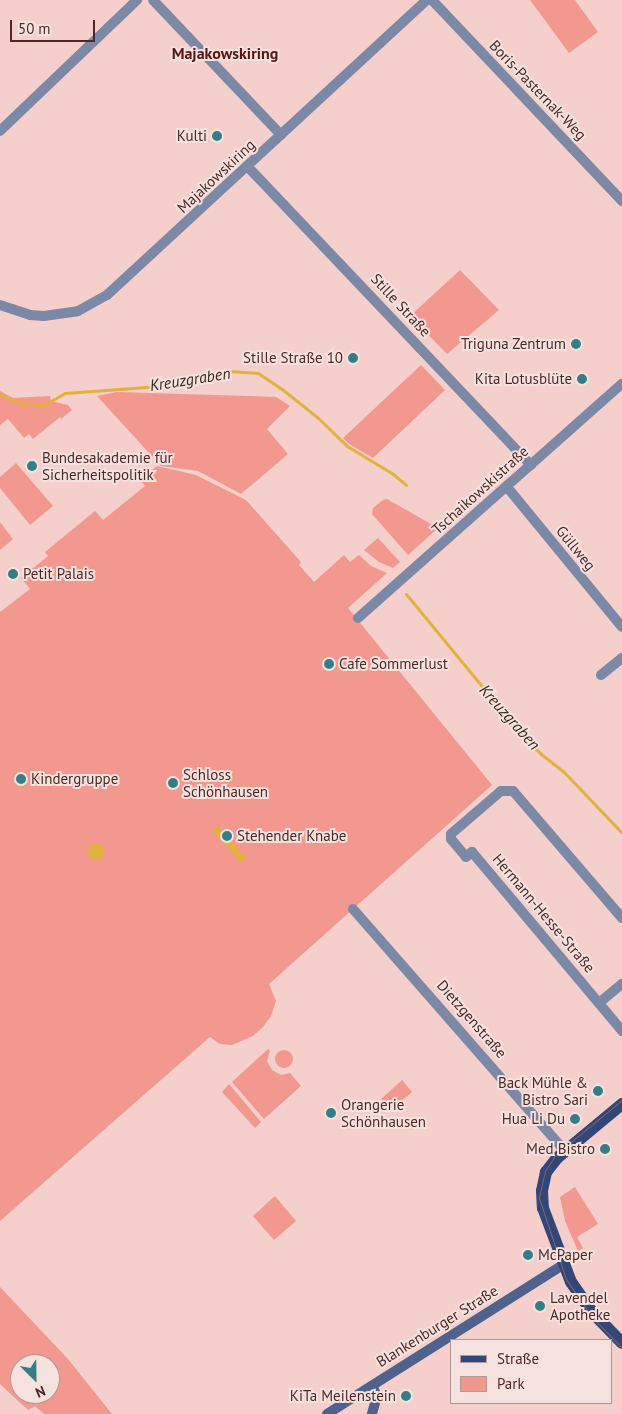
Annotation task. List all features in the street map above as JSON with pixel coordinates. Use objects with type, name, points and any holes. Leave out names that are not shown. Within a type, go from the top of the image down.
[{"type":"main road","points":[[622,1104],[568,1148],[546,1172],[542,1191],[543,1208],[563,1264],[578,1293],[592,1312],[622,1343]]},
{"type":"main road","name":"Blankenburger Straße","points":[[327,1414],[563,1264]]},
{"type":"main road","points":[[372,1386],[377,1396],[372,1414]]},
{"type":"street","points":[[0,131],[137,0]]},
{"type":"street","points":[[153,0],[282,135]]},
{"type":"street","name":"Majakowskiring","points":[[0,306],[30,315],[44,316],[78,311],[107,295],[427,0]]},
{"type":"street","name":"Boris-Pasternak-Weg","points":[[432,0],[622,200]]},
{"type":"street","name":"Stille Straße","points":[[248,167],[531,466]]},
{"type":"street","name":"Tschaikowskistraße","points":[[358,618],[622,384]]},
{"type":"street","name":"Güllweg","points":[[507,487],[622,627]]},
{"type":"street","points":[[601,675],[622,658]]},
{"type":"street","name":"Hermann-Hesse-Straße","points":[[622,918],[513,791],[501,791],[451,834],[451,839],[466,857],[472,852],[622,1031]]},
{"type":"street","name":"Dietzgenstraße","points":[[353,909],[568,1148]]},
{"type":"street","points":[[599,1003],[622,984]]},
{"type":"green space","points":[[530,0],[575,0],[598,32],[569,53]]},
{"type":"green space","points":[[460,270],[499,310],[447,354],[410,316]]},
{"type":"green space","points":[[421,365],[445,390],[373,458],[349,444],[343,438]]},
{"type":"green space","points":[[0,391],[13,398],[50,396],[51,401],[68,405],[72,410],[61,419],[60,417],[33,439],[29,434],[24,438],[8,419],[0,425]]},
{"type":"green space","points":[[117,392],[276,397],[290,406],[267,429],[288,454],[241,494],[198,471],[161,466],[97,396]]},
{"type":"green space","points":[[16,463],[53,506],[30,525],[0,488],[0,477]]},
{"type":"green space","points":[[157,466],[196,475],[246,500],[301,562],[299,565],[314,582],[344,555],[350,562],[359,555],[371,566],[387,573],[348,608],[492,785],[269,984],[276,1001],[271,1016],[253,1036],[232,1045],[220,1044],[210,1037],[0,1221],[0,612],[30,589],[21,578],[48,556],[45,552],[95,511],[103,520],[145,486],[140,480]]},
{"type":"green space","points":[[387,499],[438,528],[408,555],[372,514],[373,508]]},
{"type":"green space","points":[[0,522],[13,539],[0,550]]},
{"type":"green space","points":[[378,538],[400,562],[393,568],[379,562],[364,550]]},
{"type":"green space","points":[[268,1049],[270,1051],[267,1061],[272,1070],[281,1075],[290,1073],[301,1086],[264,1119],[232,1082]]},
{"type":"green space","points":[[280,1050],[288,1050],[293,1055],[291,1066],[280,1068],[275,1063],[275,1055]]},
{"type":"green space","points":[[402,1080],[412,1092],[391,1110],[381,1099]]},
{"type":"green space","points":[[229,1084],[261,1122],[255,1128],[222,1092]]},
{"type":"green space","points":[[575,1187],[598,1224],[577,1237],[583,1248],[578,1251],[565,1221],[560,1197]]},
{"type":"green space","points":[[275,1196],[296,1221],[274,1240],[253,1216]]},
{"type":"green space","points":[[0,1287],[68,1359],[112,1414],[44,1414],[35,1406],[28,1410],[22,1404],[60,1404],[60,1354],[10,1354],[10,1393],[0,1384]]},
{"type":"shaded area","points":[[217,826],[246,857],[241,862],[212,830]]},
{"type":"shaded area","points":[[96,844],[104,852],[96,860],[88,852]]},
{"type":"waterway","name":"Kreuzgraben","points":[[0,394],[20,403],[44,405],[65,393],[174,385],[229,371],[258,373],[282,389],[317,417],[347,446],[393,474],[406,485]]},
{"type":"waterway","name":"Kreuzgraben","points":[[406,594],[523,736],[541,754],[563,771],[622,833]]},
{"type":"tram line","points":[[622,1100],[556,1154],[545,1171],[539,1198],[566,1279],[592,1317],[622,1348]]},
{"type":"place","name":"Kulti","points":[[217,136]]},
{"type":"place","name":"Triguna Zentrum","points":[[576,344]]},
{"type":"place","name":"Stille Straße 10","points":[[353,358]]},
{"type":"place","name":"Kita Lotusblüte","points":[[582,379]]},
{"type":"place","name":"Bundesakademie für Sicherheitspolitik","points":[[32,466]]},
{"type":"place","name":"Petit Palais","points":[[13,574]]},
{"type":"place","name":"Cafe Sommerlust","points":[[329,664]]},
{"type":"place","name":"Kindergruppe","points":[[21,779]]},
{"type":"place","name":"Schloss Schönhausen","points":[[173,783]]},
{"type":"place","name":"Stehender Knabe","points":[[227,836]]},
{"type":"place","name":"Back Mühle & Bistro Sari","points":[[598,1091]]},
{"type":"place","name":"Orangerie Schönhausen","points":[[331,1113]]},
{"type":"place","name":"Hua Li Du","points":[[575,1119]]},
{"type":"place","name":"Med Bistro","points":[[605,1149]]},
{"type":"place","name":"McPaper","points":[[528,1255]]},
{"type":"place","name":"Lavendel Apotheke","points":[[540,1306]]},
{"type":"place","name":"KiTa Meilenstein","points":[[406,1396]]},
{"type":"district","name":"Majakowskiring","points":[[225,53]]}]
